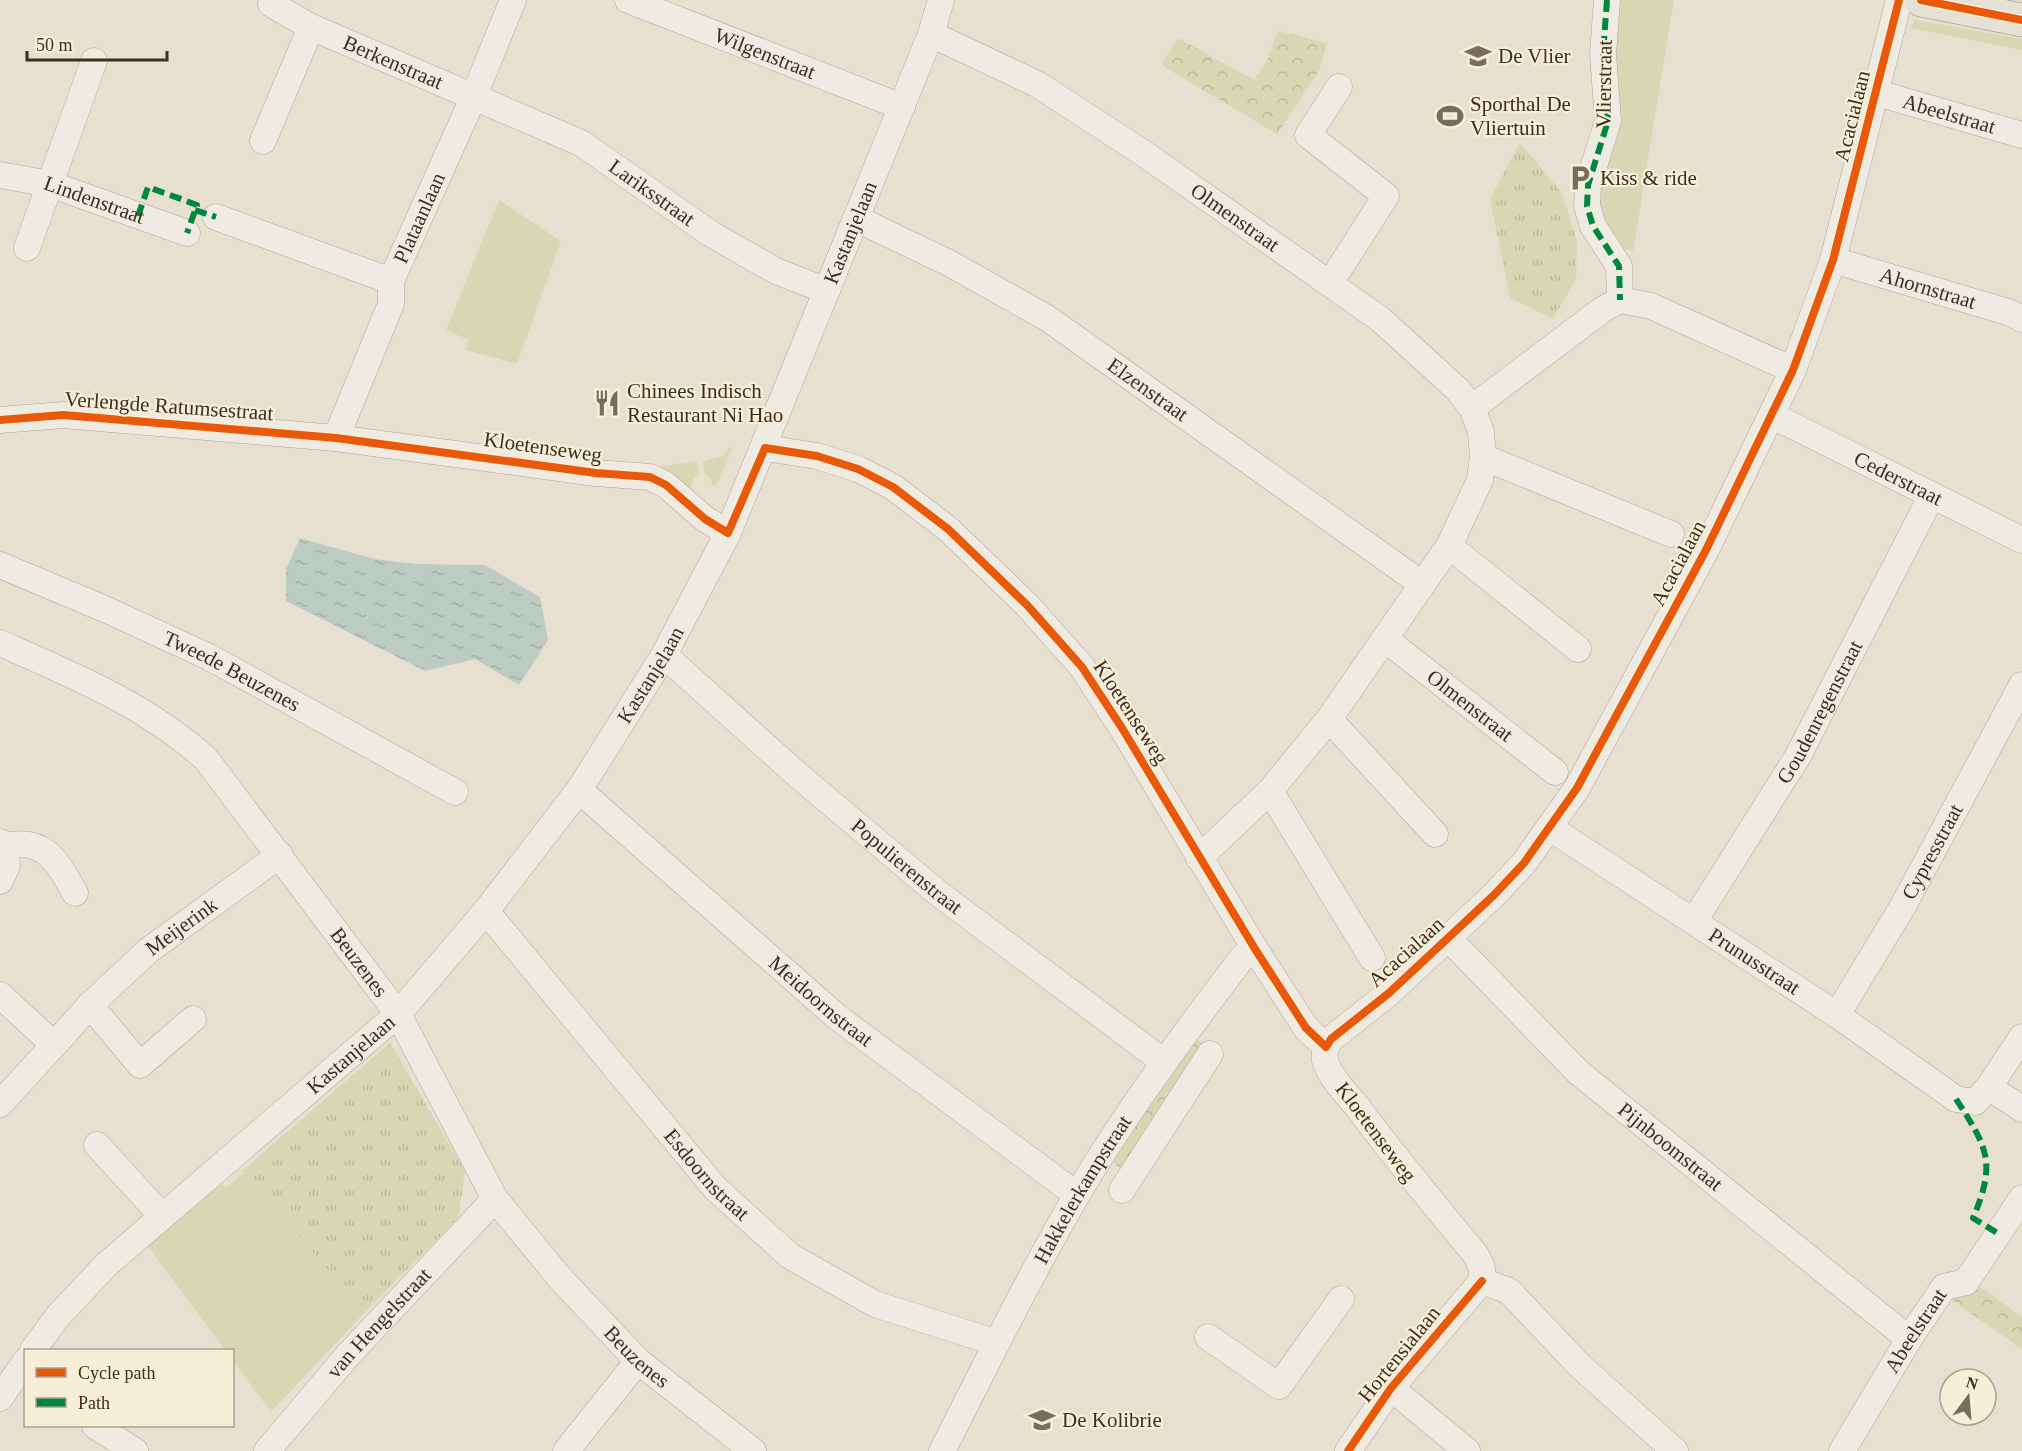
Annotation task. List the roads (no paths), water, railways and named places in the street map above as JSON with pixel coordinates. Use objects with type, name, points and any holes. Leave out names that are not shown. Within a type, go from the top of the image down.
[{"type":"main road","points":[[1921,0],[2022,20]]},
{"type":"street","name":"Plataanlaan","points":[[336,438],[391,304],[391,281],[474,96],[513,0]]},
{"type":"street","name":"Wilgenstraat","points":[[628,0],[902,106]]},
{"type":"street","name":"Kastanjelaan","points":[[34,1349],[59,1315],[107,1264],[161,1215],[398,1014],[486,911],[579,790],[664,656],[728,533],[765,448],[931,34],[941,0]]},
{"type":"street","name":"Vlierstraat","points":[[1607,0],[1603,54],[1608,121],[1588,185],[1587,206],[1593,226],[1619,266],[1620,300]]},
{"type":"street","name":"Acacialaan","points":[[1326,1047],[1338,1032],[1389,993],[1449,939],[1524,863],[1577,788],[1661,635],[1773,416],[1793,370],[1833,260],[1899,0]]},
{"type":"street","name":"Berkenstraat","points":[[269,1],[312,27],[474,96]]},
{"type":"street","points":[[263,141],[312,27]]},
{"type":"street","name":"Olmenstraat","points":[[931,34],[1037,84],[1143,153],[1380,319],[1457,389],[1472,408],[1481,432],[1483,457],[1480,480],[1449,546],[1329,719],[1270,791],[1199,858]]},
{"type":"street","points":[[27,248],[94,61]]},
{"type":"street","points":[[1330,284],[1386,196],[1308,135],[1339,87]]},
{"type":"street","name":"Abeelstraat","points":[[1877,93],[2022,135]]},
{"type":"street","name":"Lariksstraat","points":[[474,96],[581,143],[711,234],[776,271],[827,291]]},
{"type":"street","name":"Lindenstraat","points":[[0,175],[50,184],[187,233]]},
{"type":"street","points":[[216,218],[391,281]]},
{"type":"street","name":"Elzenstraat","points":[[857,219],[949,263],[1047,318],[1422,585]]},
{"type":"street","name":"Ahornstraat","points":[[1833,260],[2011,313],[2022,319]]},
{"type":"street","points":[[1472,408],[1602,310],[1620,300],[1651,306],[1793,370]]},
{"type":"street","name":"Verlengde Ratumsestraat","points":[[0,420],[63,415],[336,438]]},
{"type":"street","name":"Cederstraat","points":[[1773,416],[2022,540]]},
{"type":"street","name":"Kloetenseweg","points":[[336,438],[596,473],[650,477],[666,485],[705,519],[728,533]]},
{"type":"street","name":"Kloetenseweg","points":[[765,448],[817,456],[858,469],[893,487],[948,529],[1027,605],[1082,667],[1255,949],[1306,1028],[1326,1047],[1324,1058],[1335,1078],[1404,1169],[1476,1255],[1482,1268],[1482,1281]]},
{"type":"street","points":[[1483,457],[1671,534]]},
{"type":"street","name":"Goudenregenstraat","points":[[1694,921],[1798,756],[1932,495]]},
{"type":"street","points":[[1449,546],[1578,649]]},
{"type":"street","name":"Tweede Beuzenes","points":[[0,565],[107,610],[209,657],[455,792]]},
{"type":"street","name":"Olmenstraat","points":[[1385,639],[1555,772]]},
{"type":"street","name":"Beuzenes","points":[[0,643],[99,687],[176,732],[206,759],[398,1014],[495,1198],[559,1277],[638,1361],[753,1451]]},
{"type":"street","name":"Populierenstraat","points":[[664,656],[800,777],[939,894],[1164,1062]]},
{"type":"street","name":"Cypresstraat","points":[[1837,1015],[1903,906],[2022,685]]},
{"type":"street","points":[[1329,719],[1435,834]]},
{"type":"street","name":"Meidoornstraat","points":[[579,790],[837,1017],[1077,1195]]},
{"type":"street","points":[[1270,791],[1372,958]]},
{"type":"street","name":"Prunusstraat","points":[[1550,828],[1837,1015],[1956,1099],[1975,1102],[1989,1087]]},
{"type":"street","points":[[0,881],[7,866],[2,844],[23,842],[52,855],[75,893]]},
{"type":"street","name":"Meijerink","points":[[0,1102],[90,1005],[149,950],[280,855]]},
{"type":"street","name":"Esdoornstraat","points":[[486,911],[715,1188],[790,1256],[875,1304],[997,1343]]},
{"type":"street","name":"Pijnboomstraat","points":[[1449,939],[1578,1072],[1909,1339]]},
{"type":"street","name":"Hakkelerkampstraat","points":[[942,1451],[1077,1195],[1164,1062],[1242,958],[1255,949]]},
{"type":"street","points":[[0,995],[54,1046]]},
{"type":"street","points":[[90,1005],[140,1065],[193,1019]]},
{"type":"street","points":[[2022,1037],[1989,1087],[2022,1109]]},
{"type":"street","name":"Hakkelerkampstraat","points":[[1122,1190],[1210,1054]]},
{"type":"street","points":[[97,1145],[161,1215]]},
{"type":"street","name":"van Hengelstraat","points":[[267,1451],[348,1355],[495,1198]]},
{"type":"street","name":"Abeelstraat","points":[[1842,1451],[1909,1339],[1944,1287],[1966,1282],[2022,1198]]},
{"type":"street","points":[[1482,1281],[1509,1291],[1580,1366],[1676,1451]]},
{"type":"street","name":"Hortensialaan","points":[[1348,1451],[1391,1388],[1482,1281]]},
{"type":"street","points":[[1208,1337],[1279,1386],[1341,1299]]},
{"type":"street","points":[[566,1451],[638,1361]]},
{"type":"street","points":[[0,1398],[17,1371]]},
{"type":"street","points":[[1391,1388],[1467,1451]]},
{"type":"street","points":[[98,1427],[135,1451]]},
{"type":"water","points":[[300,538],[374,559],[416,564],[485,565],[540,597],[548,640],[519,685],[475,659],[425,671],[286,601],[286,569]]},
{"type":"place","name":"De Vlier","points":[[1478,56]]},
{"type":"place","name":"Sporthal De Vliertuin","points":[[1450,116]]},
{"type":"place","name":"Kiss & ride","points":[[1580,178]]},
{"type":"place","name":"Chinees Indisch Restaurant Ni Hao","points":[[607,403]]},
{"type":"place","name":"De Kolibrie","points":[[1042,1420]]}]
